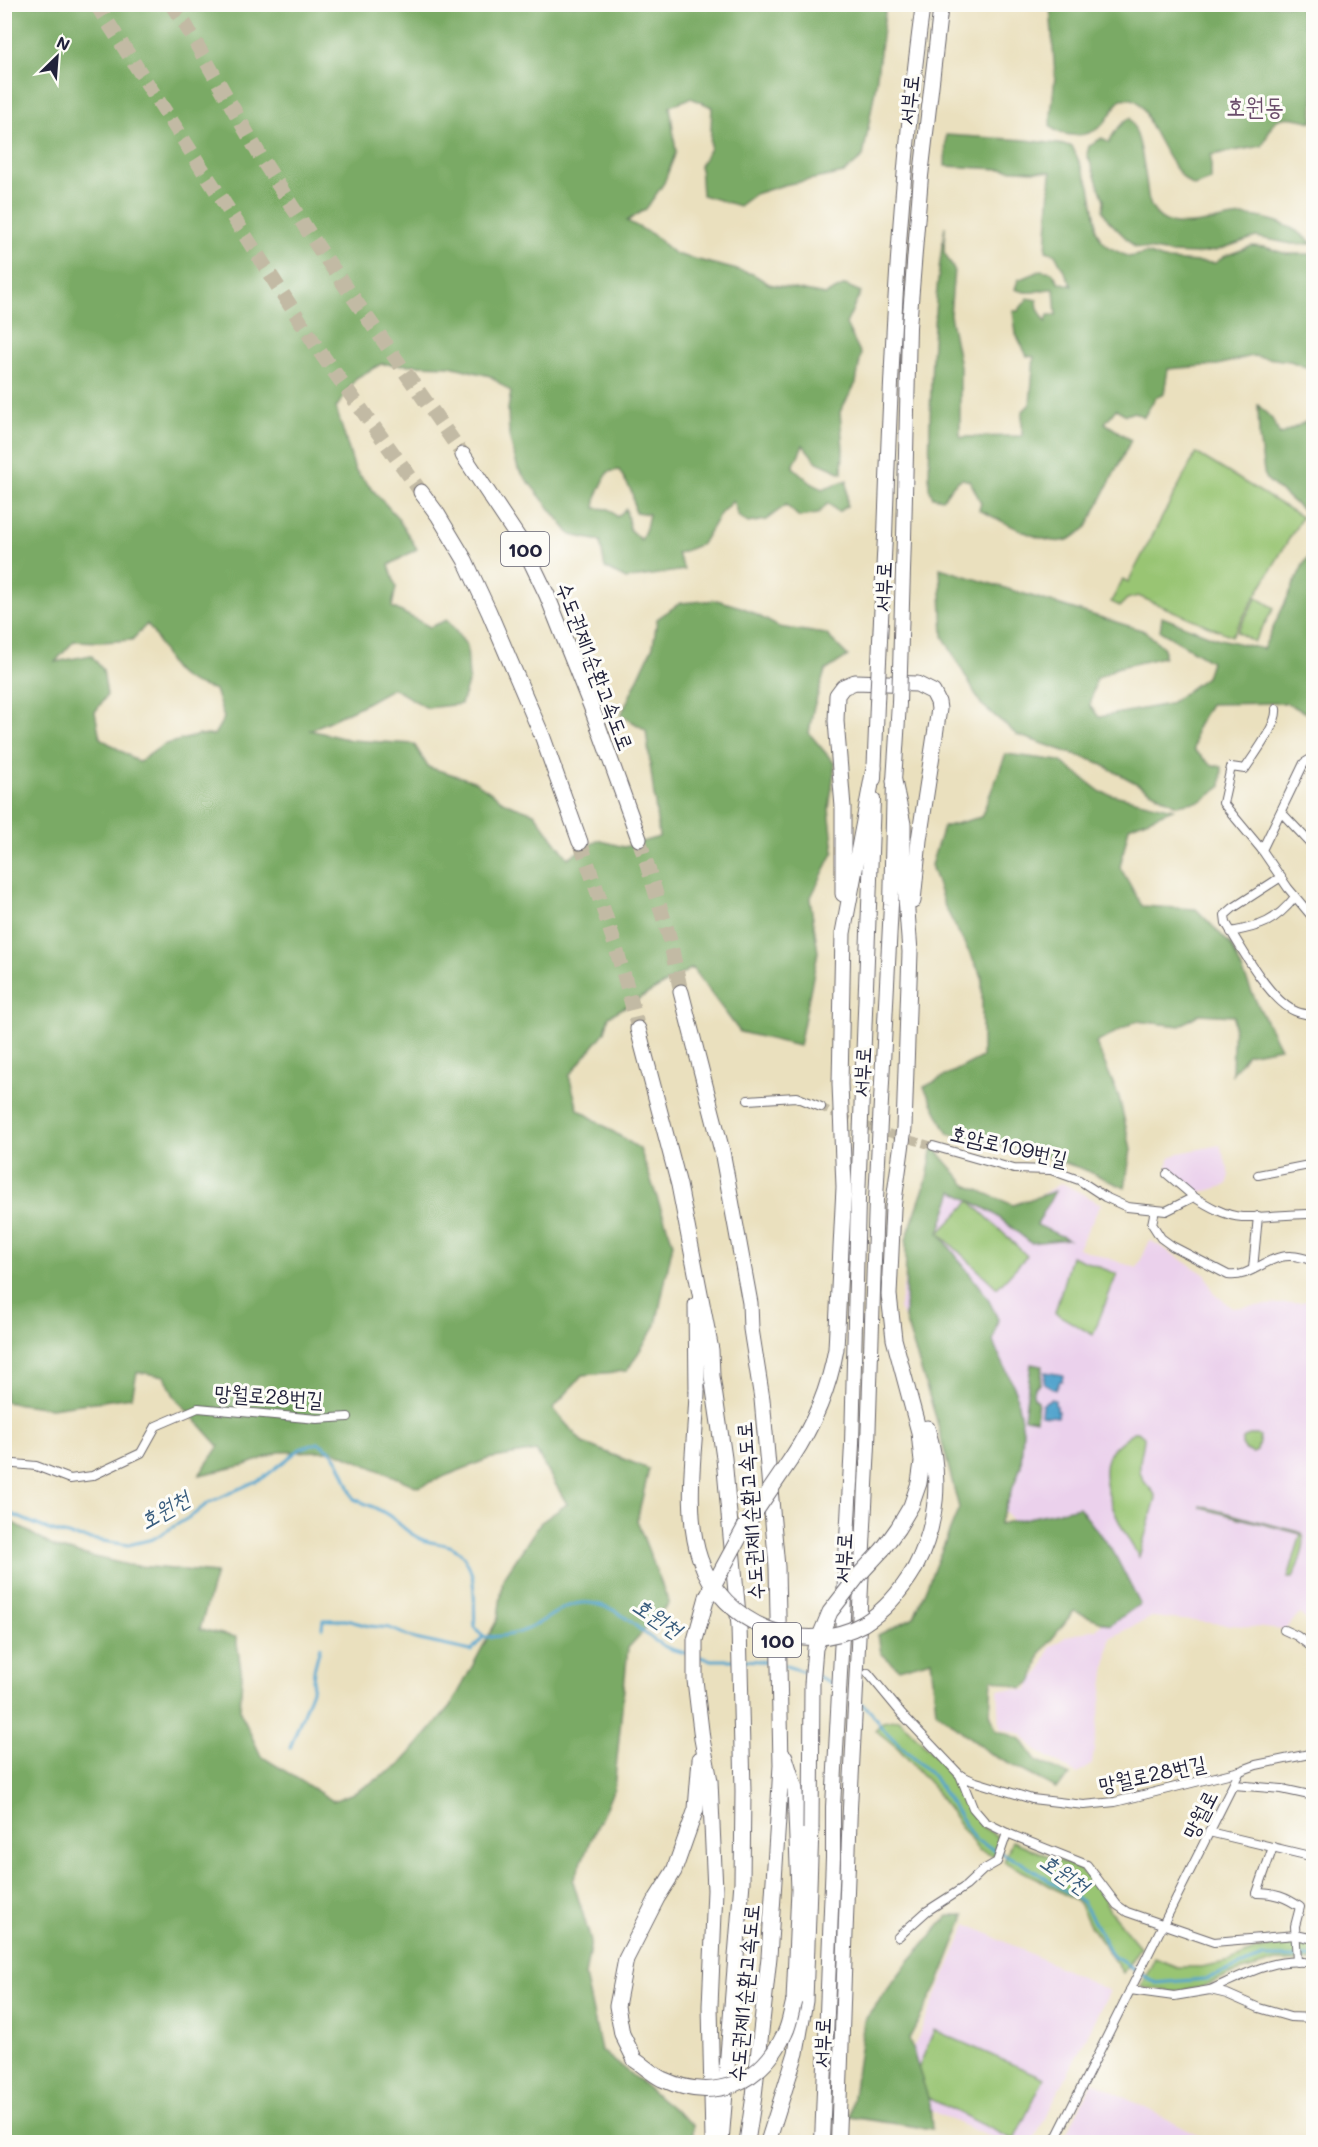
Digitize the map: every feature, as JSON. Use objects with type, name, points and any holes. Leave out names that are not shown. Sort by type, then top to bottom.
[{"type":"highway","name":"서부로","points":[[822,2142],[833,1807],[852,1444],[858,1198],[892,339],[904,177],[922,4]]},
{"type":"highway","name":"서부로","points":[[838,2142],[850,1808],[861,1607],[876,1200],[899,704],[909,327],[921,176],[940,4]]},
{"type":"highway","name":"수도권제1순환고속도로","points":[[463,455],[523,545],[547,595],[571,652],[639,839]]},
{"type":"highway","name":"100","points":[[421,492],[465,560],[543,738],[580,842]]},
{"type":"highway","points":[[696,1269],[697,1391],[692,1503],[694,1538],[708,1577],[731,1607],[750,1621],[775,1632],[797,1637],[826,1637],[856,1627],[879,1613],[901,1590],[915,1568],[925,1546],[931,1524],[937,1479],[930,1439],[894,1339],[889,1295],[893,1208],[904,1128],[910,952],[919,840],[939,709],[933,692],[923,686],[855,682],[843,687],[837,695],[836,721],[843,807],[840,1084],[844,1187],[837,1342],[833,1366],[822,1400],[808,1431],[745,1527],[707,1597],[695,1640],[694,1680],[702,1739],[703,1768],[696,1809],[674,1871],[657,1898],[626,1959],[617,2006],[622,2034],[635,2060],[660,2078],[688,2088],[710,2091],[731,2086],[752,2075],[768,2061],[786,2031],[794,2001],[799,1890],[795,1789],[779,1737]]},
{"type":"highway","points":[[843,933],[874,768]]},
{"type":"highway","points":[[894,781],[903,824],[910,952]]},
{"type":"highway","name":"수도권제1순환고속도로","points":[[681,992],[715,1119],[734,1207],[750,1303],[751,1329],[762,1399],[777,1567],[781,1765],[775,1881],[770,1957],[747,2142]]},
{"type":"highway","name":"수도권제1순환고속도로","points":[[638,1029],[679,1185],[711,1350],[712,1376],[724,1458],[739,1626],[743,1791],[742,1882],[721,2142]]},
{"type":"highway","points":[[768,2142],[796,2053],[805,2001],[811,1829],[812,1684],[815,1648],[830,1612],[898,1528],[911,1506],[919,1483],[922,1462],[919,1432],[902,1364]]},
{"type":"highway","points":[[703,1768],[710,1781],[715,1890],[710,2006],[713,2142]]},
{"type":"street","points":[[1276,709],[1277,714],[1273,723],[1245,769],[1231,767],[1223,803],[1314,919]]},
{"type":"street","points":[[1262,850],[1304,763],[1314,757]]},
{"type":"street","points":[[1281,812],[1314,847]]},
{"type":"street","points":[[1281,877],[1233,908],[1225,915],[1226,923],[1259,975],[1280,1001],[1294,1011],[1312,1012]]},
{"type":"street","points":[[1231,932],[1258,927],[1269,922],[1286,909],[1295,897]]},
{"type":"street","points":[[748,1100],[796,1097],[821,1107]]},
{"type":"street","name":"호암로109번길","points":[[933,1146],[1014,1169],[1051,1170],[1079,1180],[1105,1197],[1127,1207],[1166,1210],[1194,1197]]},
{"type":"street","points":[[1258,1175],[1314,1164]]},
{"type":"street","points":[[1167,1174],[1206,1205],[1240,1217],[1314,1214]]},
{"type":"street","points":[[1155,1210],[1152,1224],[1161,1238],[1228,1275],[1239,1276],[1281,1257],[1290,1256],[1314,1261]]},
{"type":"street","points":[[1253,1269],[1258,1216]]},
{"type":"street","name":"망월로28번길","points":[[4,1463],[36,1466],[70,1479],[92,1476],[141,1453],[156,1426],[198,1408],[317,1419],[348,1417]]},
{"type":"street","points":[[1284,1630],[1297,1636],[1314,1649]]},
{"type":"street","name":"망월로28번길","points":[[868,1674],[902,1714],[960,1775],[1032,1799],[1084,1805],[1115,1802],[1240,1772]]},
{"type":"street","name":"망월로","points":[[1130,1990],[1240,1772],[1256,1765],[1314,1753]]},
{"type":"street","points":[[960,1775],[967,1796],[985,1822],[1082,1862],[1093,1870],[1121,1909],[1127,1912],[1214,1942],[1296,1935],[1314,1939]]},
{"type":"street","points":[[1233,1785],[1282,1789],[1314,1796]]},
{"type":"street","points":[[1209,1832],[1314,1857]]},
{"type":"street","points":[[898,1937],[934,1907],[997,1862],[1007,1833]]},
{"type":"street","points":[[1273,1847],[1257,1893],[1269,1893],[1287,1898],[1300,1907],[1295,1926],[1297,1962]]},
{"type":"street","points":[[1054,2142],[1130,1990],[1174,1996],[1210,1990],[1279,1962],[1314,1964]]},
{"type":"street","points":[[1210,1990],[1290,2017],[1314,2018]]},
{"type":"shaded area","points":[[1220,1145],[1230,1175],[1227,1185],[1200,1193],[1193,1191],[1172,1175],[1167,1166],[1170,1158],[1179,1153]]},
{"type":"shaded area","points":[[1062,1183],[1101,1204],[1078,1248],[1137,1268],[1150,1240],[1206,1275],[1213,1292],[1232,1308],[1313,1299],[1313,1626],[1300,1614],[1284,1630],[1152,1617],[1110,1638],[1092,1764],[1077,1774],[1035,1749],[1022,1734],[1000,1728],[998,1689],[1026,1690],[1041,1670],[1050,1647],[1067,1636],[1096,1629],[1128,1597],[1088,1518],[1016,1525],[988,1491],[932,1369],[899,1309],[907,1266],[955,1184],[1015,1209]]},
{"type":"shaded area","points":[[967,1924],[1110,1991],[1033,2142],[1001,2142],[893,2094]]},
{"type":"shaded area","points":[[1093,2081],[1211,2142],[1062,2142]]},
{"type":"green space","points":[[5,5],[886,5],[876,84],[863,157],[844,173],[784,185],[755,194],[739,206],[702,195],[700,166],[710,148],[712,107],[691,98],[670,106],[676,152],[664,183],[646,209],[627,221],[652,234],[675,254],[753,274],[769,284],[825,295],[845,285],[861,292],[846,324],[861,354],[856,383],[840,412],[842,473],[817,462],[803,445],[793,467],[811,483],[822,489],[847,480],[847,506],[838,512],[828,503],[818,514],[799,517],[786,505],[766,520],[748,523],[738,516],[733,501],[720,514],[702,544],[677,554],[685,570],[626,579],[605,568],[600,541],[571,535],[518,469],[509,436],[508,409],[511,392],[490,376],[450,366],[381,364],[356,378],[336,408],[355,470],[397,517],[417,549],[389,565],[396,587],[392,607],[430,627],[447,620],[467,646],[469,680],[461,704],[427,708],[393,688],[310,730],[351,740],[414,744],[428,767],[474,781],[506,803],[534,813],[568,858],[598,840],[624,847],[659,837],[646,730],[621,715],[653,646],[657,619],[680,603],[717,600],[744,608],[779,627],[826,634],[848,656],[825,671],[813,710],[809,733],[835,764],[829,809],[834,851],[810,899],[818,952],[799,1046],[740,1032],[692,968],[609,1016],[605,1032],[569,1076],[578,1109],[640,1149],[673,1243],[656,1325],[627,1371],[582,1375],[553,1409],[583,1443],[649,1469],[637,1521],[669,1603],[628,1648],[614,1789],[573,1881],[591,1941],[585,1976],[601,2050],[693,2125],[693,2142],[5,2142],[5,1518],[56,1548],[128,1565],[216,1573],[200,1629],[236,1637],[242,1676],[240,1711],[261,1756],[333,1801],[356,1792],[399,1766],[451,1706],[498,1618],[503,1579],[540,1523],[567,1504],[536,1451],[488,1459],[418,1487],[334,1451],[279,1452],[246,1465],[199,1475],[219,1446],[174,1396],[165,1376],[137,1372],[132,1397],[51,1408],[5,1402]],"holes":[[[619,470],[632,492],[635,512],[649,514],[641,540],[630,530],[626,509],[617,517],[609,509],[595,508],[597,495],[608,472]],[[147,624],[172,667],[178,673],[191,682],[215,690],[224,718],[214,735],[199,735],[163,745],[139,762],[100,738],[95,712],[107,695],[103,670],[91,655],[55,662],[74,641],[132,640]]]},
{"type":"green space","points":[[1050,5],[1300,5],[1304,26],[1313,33],[1313,122],[1281,118],[1273,124],[1262,146],[1211,155],[1211,180],[1194,186],[1175,168],[1143,108],[1135,100],[1121,99],[1106,121],[1089,133],[1068,135],[1061,133],[1050,126],[1055,76]]},
{"type":"green space","points":[[1130,118],[1141,148],[1150,204],[1162,219],[1185,225],[1235,217],[1255,217],[1291,228],[1313,244],[1292,244],[1256,237],[1215,251],[1195,254],[1170,253],[1135,247],[1108,220],[1103,211],[1104,200],[1087,154],[1089,146],[1102,138],[1109,143],[1112,136]]},
{"type":"green space","points":[[946,135],[1026,140],[1072,146],[1090,186],[1096,230],[1108,247],[1129,257],[1146,253],[1167,260],[1215,263],[1225,256],[1252,246],[1265,247],[1287,254],[1313,254],[1313,370],[1290,361],[1252,356],[1218,365],[1168,369],[1164,394],[1155,398],[1144,417],[1134,412],[1126,415],[1116,409],[1105,423],[1131,440],[1087,527],[1066,540],[1054,541],[1032,535],[979,510],[981,503],[970,481],[962,479],[958,481],[942,499],[933,497],[929,488],[932,357],[940,258],[945,226],[944,252],[954,270],[950,315],[960,366],[960,437],[1022,436],[1022,412],[1030,404],[1034,357],[1027,356],[1016,334],[1013,311],[1018,311],[1028,298],[1037,300],[1038,309],[1046,322],[1048,315],[1056,315],[1054,289],[1022,291],[1015,289],[1018,280],[1040,270],[1052,272],[1059,282],[1072,286],[1055,254],[1046,251],[1051,172],[945,166]]},
{"type":"green space","points":[[1258,405],[1272,419],[1280,435],[1307,421],[1313,434],[1313,519],[1265,478],[1259,437]]},
{"type":"green space","points":[[1196,453],[1302,517],[1232,636],[1138,596],[1127,599],[1120,606],[1111,602],[1123,579],[1128,582]]},
{"type":"green space","points":[[1313,551],[1313,716],[1286,703],[1210,704],[1196,728],[1194,750],[1210,764],[1222,767],[1221,787],[1201,801],[1176,805],[1097,762],[1017,735],[981,704],[943,636],[940,568],[1145,631],[1164,648],[1164,657],[1116,668],[1096,679],[1090,706],[1099,717],[1169,704],[1206,677],[1211,661],[1160,631],[1162,617],[1216,638],[1263,649],[1304,563]]},
{"type":"green space","points":[[1257,597],[1274,608],[1254,642],[1237,632]]},
{"type":"green space","points":[[1006,754],[1060,761],[1101,792],[1173,809],[1129,827],[1120,867],[1142,906],[1196,909],[1231,945],[1280,1048],[1247,1054],[1232,1074],[1234,1016],[1199,1014],[1180,1026],[1136,1021],[1096,1043],[1119,1097],[1131,1149],[1125,1188],[1083,1169],[1019,1148],[948,1134],[924,1087],[982,1057],[982,977],[945,907],[931,865],[943,827],[981,817]]},
{"type":"green space","points":[[933,1146],[966,1185],[1013,1205],[1055,1191],[1037,1225],[1068,1239],[1031,1243],[993,1213],[953,1191],[939,1233],[987,1297],[998,1319],[993,1342],[1015,1389],[1023,1430],[1021,1466],[999,1524],[1079,1507],[1114,1553],[1140,1604],[1110,1625],[1074,1611],[1040,1654],[1033,1681],[1022,1688],[992,1679],[990,1713],[996,1730],[1021,1739],[1036,1760],[1070,1776],[1056,1788],[992,1755],[936,1711],[931,1660],[899,1669],[881,1653],[878,1635],[914,1617],[959,1508],[936,1418],[905,1319],[906,1240],[927,1179]]},
{"type":"green space","points":[[970,1201],[1027,1256],[997,1288],[939,1233]]},
{"type":"green space","points":[[1071,1256],[1117,1274],[1093,1335],[1055,1313]]},
{"type":"green space","points":[[1031,1364],[1043,1366],[1040,1384],[1033,1391],[1038,1401],[1036,1420],[1024,1418]]},
{"type":"green space","points":[[1133,1432],[1138,1432],[1144,1437],[1140,1472],[1156,1498],[1139,1557],[1119,1522],[1105,1479],[1105,1466],[1109,1454]]},
{"type":"green space","points":[[1249,1435],[1260,1437],[1257,1451],[1253,1453],[1246,1450],[1242,1444],[1243,1439]]},
{"type":"green space","points":[[1201,1506],[1302,1533],[1303,1549],[1293,1578],[1288,1578],[1301,1534],[1201,1508]]},
{"type":"green space","points":[[899,1719],[939,1760],[982,1827],[1000,1838],[994,1856],[978,1850],[932,1786],[898,1748],[875,1730],[883,1722]]},
{"type":"green space","points":[[1012,1841],[1081,1870],[1099,1889],[1110,1911],[1140,1947],[1123,1973],[1090,1926],[1079,1903],[1004,1862]]},
{"type":"green space","points":[[948,1916],[965,1916],[939,1982],[909,2039],[930,2104],[932,2129],[850,2117],[864,2021],[908,1962]]},
{"type":"green space","points":[[1303,1941],[1313,1945],[1313,1961],[1276,1961],[1232,1974],[1202,1987],[1174,1992],[1141,1987],[1155,1958],[1177,1967],[1201,1967],[1231,1961],[1256,1950]]},
{"type":"green space","points":[[934,2030],[1044,2078],[1014,2140],[910,2089]]},
{"type":"water","points":[[1045,1372],[1063,1375],[1056,1390],[1044,1383]]},
{"type":"water","points":[[1050,1399],[1055,1400],[1057,1411],[1059,1411],[1058,1417],[1041,1415],[1042,1404]]},
{"type":"waterway","name":"호원천","points":[[4,1511],[49,1530],[128,1545],[153,1539],[193,1515],[208,1503],[263,1478],[300,1449],[318,1443],[326,1447],[337,1460],[354,1499],[387,1514],[421,1539],[452,1547],[461,1554],[471,1572],[475,1627],[483,1637],[517,1633],[565,1608],[590,1603],[613,1610],[668,1648],[690,1654]]},
{"type":"waterway","points":[[322,1628],[323,1620],[346,1620],[390,1628],[415,1639],[471,1651],[483,1637]]},
{"type":"waterway","points":[[290,1748],[312,1690],[320,1647]]},
{"type":"waterway","name":"호원천","points":[[700,1657],[711,1660],[735,1660]]},
{"type":"waterway","name":"호원천","points":[[744,1660],[773,1662]]},
{"type":"waterway","name":"호원천","points":[[783,1665],[808,1673]]},
{"type":"waterway","name":"호원천","points":[[817,1676],[835,1685]]},
{"type":"waterway","name":"호원천","points":[[860,1703],[870,1710],[881,1727],[933,1776],[975,1840],[1020,1862],[1083,1902],[1113,1956],[1156,1983],[1206,1979],[1263,1957],[1314,1957]]},
{"type":"tunnel","points":[[96,4],[322,355],[421,492]]},
{"type":"tunnel","points":[[171,4],[185,24],[263,161],[318,247],[463,455]]},
{"type":"tunnel","points":[[639,839],[669,936],[681,992]]},
{"type":"tunnel","points":[[580,842],[619,958],[638,1029]]},
{"type":"tunnel","points":[[821,1107],[890,1134],[933,1146]]},
{"type":"district","name":"호원동","points":[[1255,105]]}]
